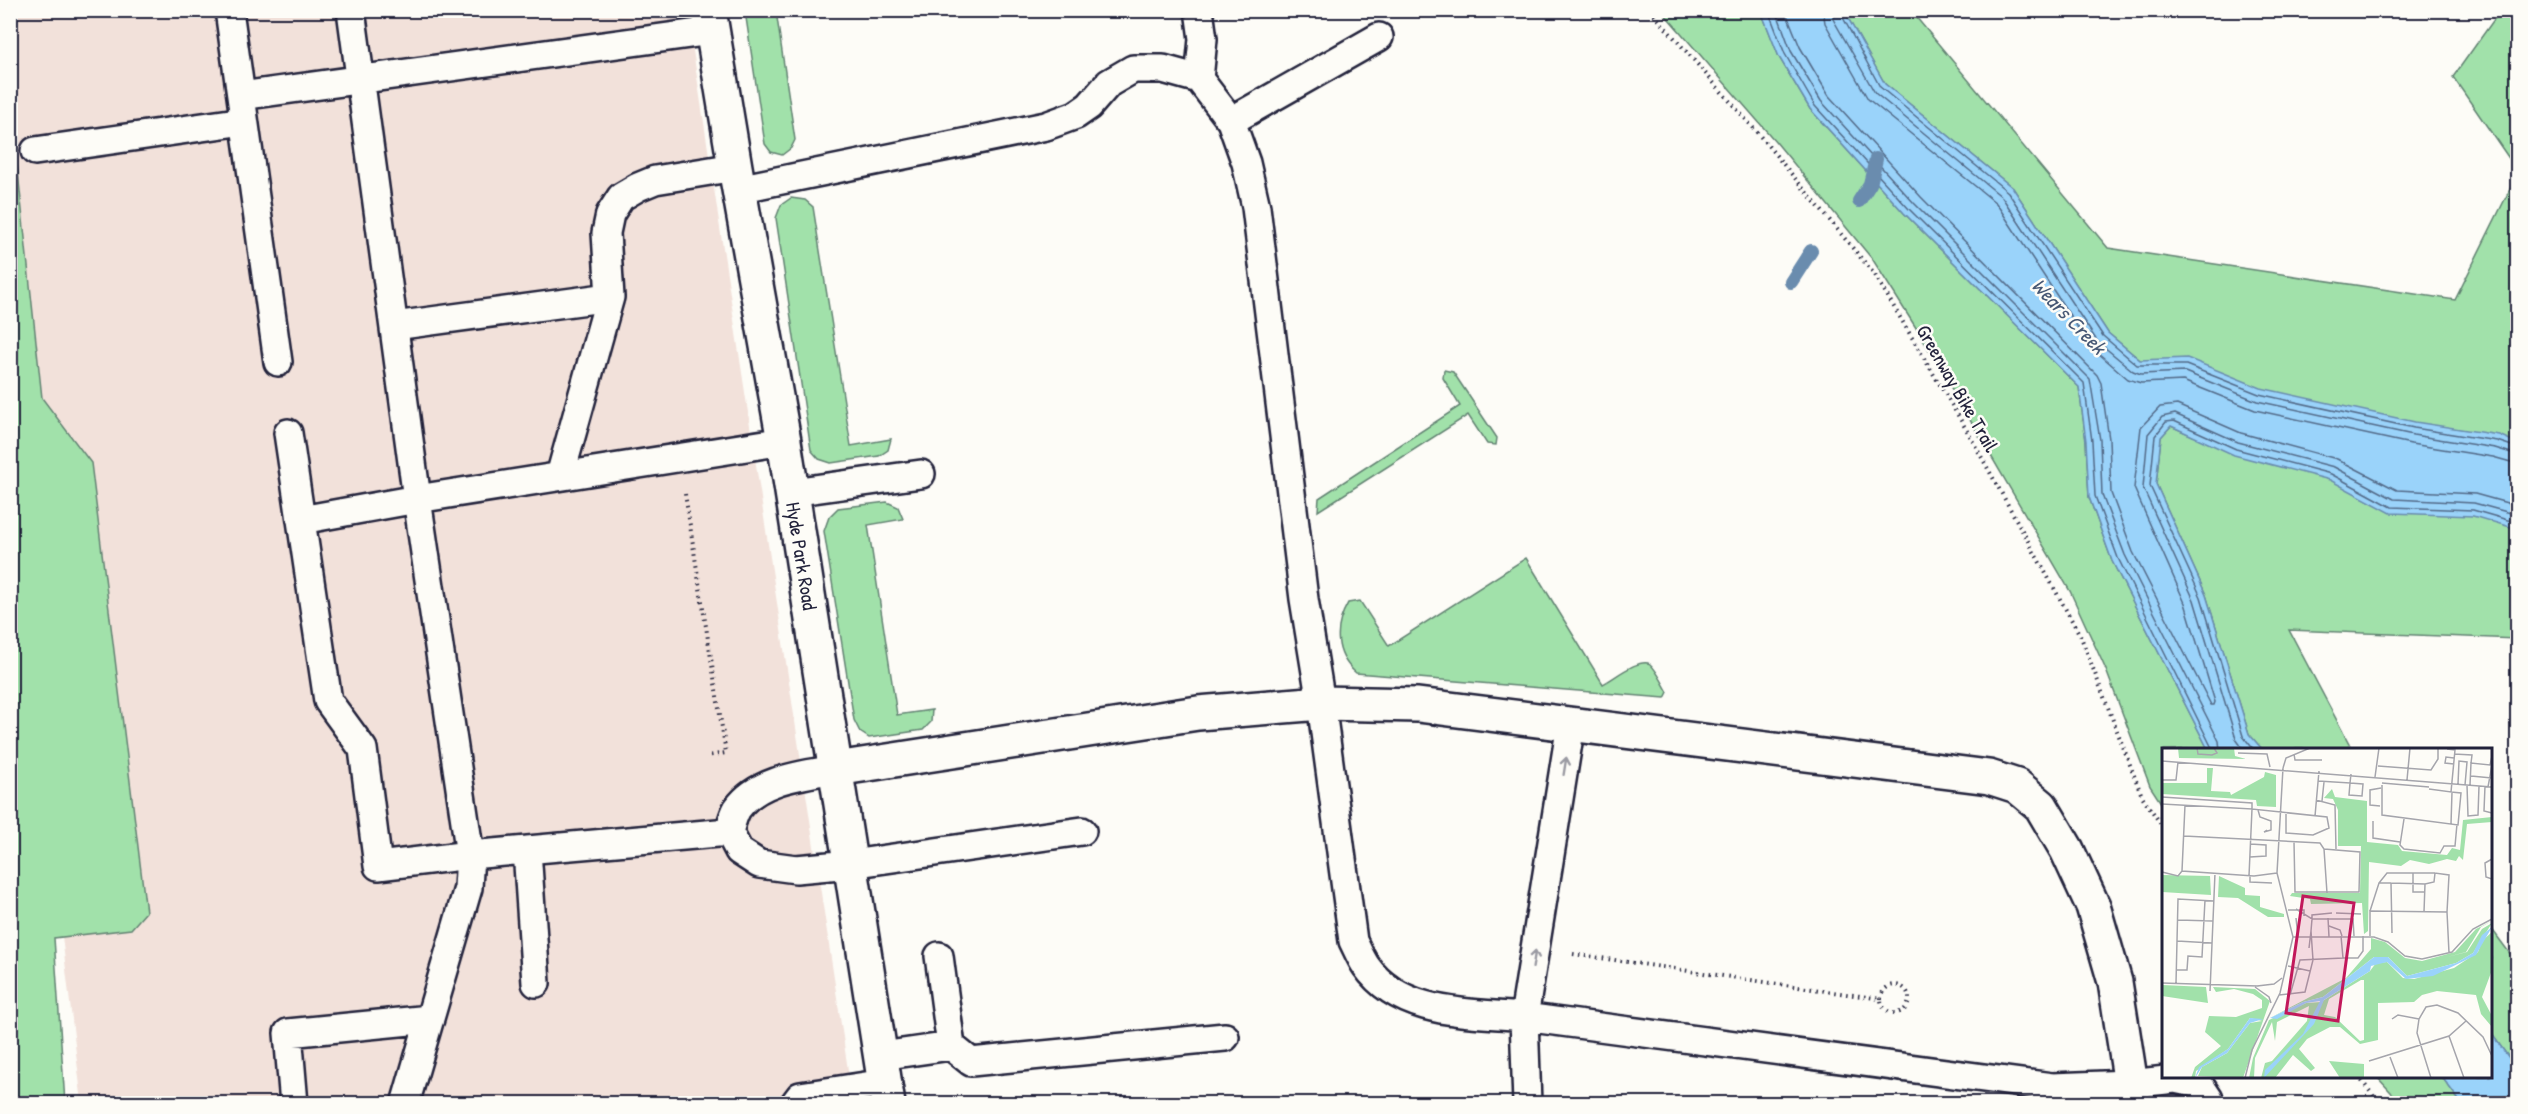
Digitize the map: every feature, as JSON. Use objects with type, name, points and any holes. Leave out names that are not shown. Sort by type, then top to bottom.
[{"type":"street","name":"Hyde Park Road","points":[[711,21],[736,178],[784,441],[885,1081]]},
{"type":"street","points":[[836,768],[1198,713],[1321,703],[1418,705],[1989,777],[2017,786],[2041,806],[2067,850],[2093,906],[2115,982],[2129,1097]]},
{"type":"lane","points":[[229,10],[278,362]]},
{"type":"lane","points":[[351,10],[417,499],[470,855],[468,888],[405,1104]]},
{"type":"lane","points":[[1199,10],[1203,39],[1199,79]]},
{"type":"lane","points":[[35,151],[243,109],[360,80],[711,21]]},
{"type":"lane","points":[[1231,121],[1379,37]]},
{"type":"lane","points":[[560,476],[610,297],[606,233],[610,214],[621,197],[655,180],[736,178],[1046,126],[1076,115],[1089,106],[1109,83],[1133,69],[1164,69],[1199,79],[1231,121],[1246,163],[1256,207],[1304,599],[1321,703],[1353,941],[1366,967],[1385,986],[1410,1002],[1438,1009],[1524,1017],[2129,1097],[2175,1079],[2199,1084],[2209,1099],[2209,1104]]},
{"type":"lane","points":[[394,326],[610,297]]},
{"type":"lane","points":[[288,433],[328,701],[363,749],[378,866],[470,855],[729,832]]},
{"type":"lane","points":[[301,520],[417,499],[784,441]]},
{"type":"lane","points":[[792,492],[921,474]]},
{"type":"lane","points":[[1527,1104],[1524,1017],[1571,724]]},
{"type":"lane","points":[[836,768],[785,779],[750,794],[735,811],[729,832],[739,851],[759,864],[796,869],[851,864],[1082,831]]},
{"type":"lane","points":[[526,850],[536,983]]},
{"type":"lane","points":[[939,956],[951,1046],[971,1062],[1226,1036]]},
{"type":"lane","points":[[294,1104],[288,1033],[430,1019]]},
{"type":"lane","points":[[794,1104],[800,1096],[885,1081],[951,1046]]},
{"type":"path","name":"Greenway Bike Trail","points":[[1650,10],[1755,130],[1875,275],[1966,429],[2082,637],[2142,796],[2162,827]]},
{"type":"path","points":[[679,458],[726,753],[707,756]]},
{"type":"path","points":[[1535,948],[1881,999]]},
{"type":"path","points":[[1897,986],[1908,994],[1908,1002],[1900,1012],[1891,1012],[1884,1008],[1881,999],[1888,987],[1897,986]]},
{"type":"path","points":[[2359,1078],[2380,1104]]},
{"type":"shaded area","points":[[10,11],[687,11],[853,1103],[82,1103],[11,511]]},
{"type":"green space","points":[[745,11],[776,11],[795,140],[791,148],[782,155],[771,152],[765,144]]},
{"type":"green space","points":[[1662,11],[1761,11],[1779,57],[1810,109],[1904,213],[2079,387],[2086,441],[2089,497],[2112,561],[2207,748],[2162,748],[2162,804],[2150,786],[2106,670],[2070,591],[1918,331],[1873,260],[1776,142]]},
{"type":"green space","points":[[1844,11],[1911,11],[2108,248],[2455,300],[2517,175],[2517,639],[2289,630],[2351,748],[2261,748],[2249,734],[2206,595],[2156,484],[2161,437],[2171,426],[2191,435],[2140,360],[2108,333],[2013,188],[1885,84]]},
{"type":"green space","points":[[2500,11],[2517,11],[2517,170],[2453,77]]},
{"type":"green space","points":[[10,97],[42,398],[91,463],[146,912],[131,929],[54,938],[65,1103],[11,1103]]},
{"type":"green space","points":[[791,198],[805,200],[813,207],[851,446],[891,439],[888,450],[879,456],[831,463],[819,459],[811,450],[776,218],[781,205]]},
{"type":"green space","points":[[1444,370],[1453,372],[1497,438],[1496,445],[1487,444],[1468,415],[1318,511],[1319,498],[1460,406],[1443,378]]},
{"type":"green space","points":[[887,502],[898,507],[903,519],[868,525],[897,715],[932,710],[931,722],[923,730],[869,738],[860,732],[854,720],[824,531],[829,517],[838,508]]},
{"type":"green space","points":[[1526,558],[1603,684],[1633,666],[1646,663],[1655,670],[1668,692],[1665,698],[1356,673],[1349,666],[1338,640],[1340,621],[1348,603],[1360,601],[1389,646]]},
{"type":"green space","points":[[2492,929],[2517,963],[2517,1069],[2492,1034]]},
{"type":"green space","points":[[2378,1078],[2443,1078],[2461,1103],[2401,1103]]},
{"type":"water","name":"Wears Creek","points":[[1761,11],[1844,11],[1885,84],[2013,188],[2108,333],[2140,360],[2187,358],[2261,388],[2415,422],[2499,435],[2517,443],[2517,529],[2473,516],[2391,513],[2330,480],[2234,455],[2171,426],[2161,437],[2156,484],[2206,595],[2249,734],[2261,748],[2207,748],[2112,561],[2089,497],[2086,441],[2079,387],[1904,213],[1810,109],[1779,57]]},
{"type":"water","points":[[2492,1034],[2517,1069],[2517,1103],[2461,1103],[2443,1078],[2492,1078]]},
{"type":"waterway","points":[[1859,201],[1870,184],[1876,159]]},
{"type":"waterway","points":[[1791,282],[1811,251]]}]
